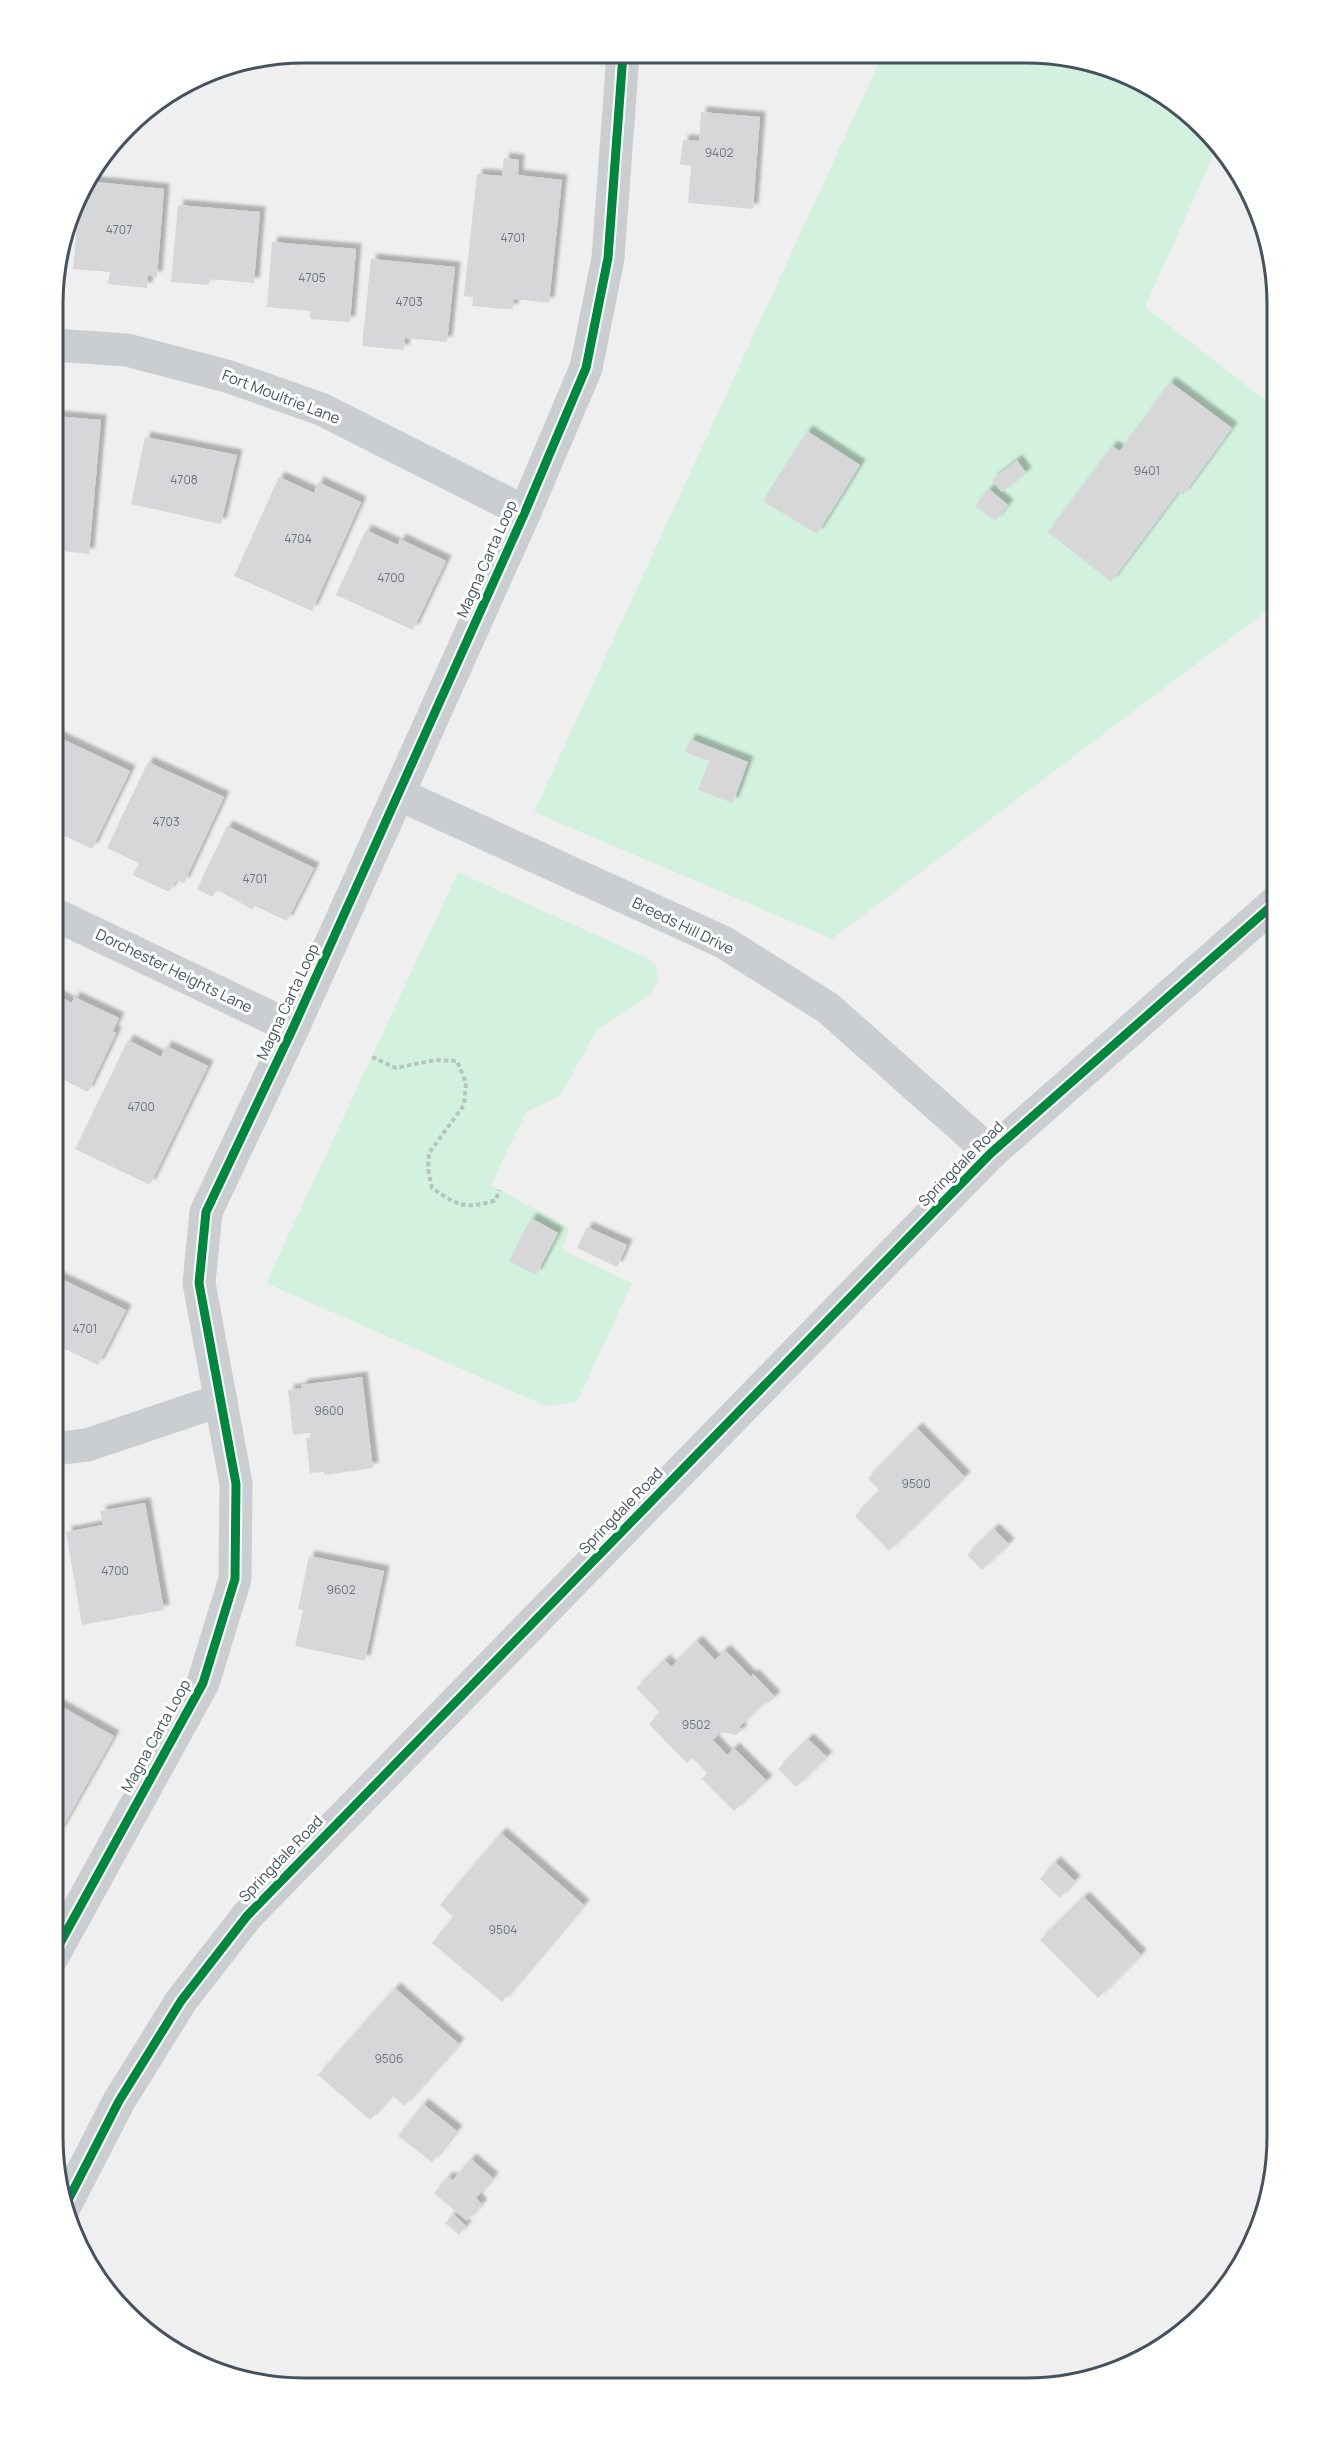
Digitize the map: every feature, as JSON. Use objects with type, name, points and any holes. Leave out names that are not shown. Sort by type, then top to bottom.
[{"type":"street","name":"Magna Carta Loop","points":[[63,1913],[203,1683],[235,1578],[236,1484],[199,1283],[206,1212],[293,1028],[525,512],[586,368],[608,258],[622,63]]},
{"type":"street","name":"Fort Moultrie Lane","points":[[63,346],[127,350],[230,376],[321,409],[525,512]]},
{"type":"street","name":"Breeds Hill Drive","points":[[398,794],[723,942],[828,1008],[991,1153]]},
{"type":"street","name":"Springdale Road","points":[[70,2196],[119,2101],[181,2001],[247,1916],[991,1153],[1267,910]]},
{"type":"street","name":"Dorchester Heights Lane","points":[[63,918],[293,1028]]},
{"type":"street","points":[[63,1448],[87,1444],[221,1400]]},
{"type":"path","points":[[372,1058],[396,1068],[435,1060],[457,1061],[466,1083],[464,1105],[429,1153],[428,1169],[432,1188],[454,1203],[475,1207],[496,1200],[499,1190]]},
{"type":"green space","points":[[879,63],[1026,63],[1058,65],[1089,71],[1118,81],[1147,95],[1185,123],[1214,154],[1145,307],[1267,401],[1267,611],[832,939],[534,812]]},
{"type":"green space","points":[[458,872],[649,959],[657,967],[658,981],[649,995],[596,1031],[560,1096],[526,1112],[491,1185],[569,1228],[562,1250],[632,1283],[577,1402],[546,1406],[266,1283]]},
{"type":"building","points":[[701,112],[760,117],[753,209],[688,203],[691,166],[680,164],[683,140],[699,141]]},
{"type":"building","points":[[504,158],[519,160],[518,175],[562,180],[549,303],[514,299],[513,309],[506,309],[472,306],[473,297],[464,296],[477,174],[502,176]]},
{"type":"building","points":[[96,182],[164,189],[157,277],[148,275],[147,288],[108,284],[110,272],[73,269],[77,223]]},
{"type":"building","points":[[178,205],[260,212],[254,283],[210,279],[209,285],[171,282]]},
{"type":"building","points":[[272,242],[356,249],[350,322],[310,319],[310,311],[267,307]]},
{"type":"building","points":[[371,259],[455,267],[447,342],[405,338],[404,350],[362,346]]},
{"type":"building","points":[[1170,382],[1232,428],[1183,495],[1179,491],[1111,582],[1048,532],[1112,446],[1120,451]]},
{"type":"building","points":[[63,417],[101,420],[89,554],[63,551]]},
{"type":"building","points":[[807,431],[860,465],[817,534],[763,501]]},
{"type":"building","points":[[145,437],[237,455],[221,524],[131,504]]},
{"type":"building","points":[[1017,460],[1026,473],[1002,492],[992,480]]},
{"type":"building","points":[[279,477],[314,493],[318,482],[361,502],[312,611],[234,576]]},
{"type":"building","points":[[989,489],[1008,505],[995,521],[975,506]]},
{"type":"building","points":[[366,530],[398,545],[400,539],[446,561],[413,630],[336,595]]},
{"type":"building","points":[[63,739],[130,771],[92,849],[63,835]]},
{"type":"building","points":[[690,739],[748,762],[733,803],[698,790],[709,761],[685,752]]},
{"type":"building","points":[[148,762],[224,797],[184,883],[176,880],[169,892],[133,875],[139,863],[107,848]]},
{"type":"building","points":[[227,826],[314,868],[287,921],[255,906],[253,910],[216,889],[213,897],[197,889]]},
{"type":"building","points":[[74,997],[119,1018],[113,1031],[116,1033],[88,1092],[63,1080],[63,998],[72,1003]]},
{"type":"building","points":[[128,1040],[161,1057],[166,1046],[208,1066],[150,1185],[75,1149]]},
{"type":"building","points":[[531,1218],[558,1233],[536,1275],[509,1261]]},
{"type":"building","points":[[587,1227],[627,1245],[617,1267],[577,1248]]},
{"type":"building","points":[[63,1280],[126,1310],[98,1365],[63,1348]]},
{"type":"building","points":[[362,1377],[373,1468],[325,1475],[324,1472],[310,1473],[306,1438],[310,1438],[310,1433],[293,1435],[288,1390],[302,1388],[301,1385]]},
{"type":"building","points":[[917,1428],[965,1477],[889,1551],[855,1516],[880,1491],[868,1478]]},
{"type":"building","points":[[145,1503],[164,1610],[82,1625],[66,1532],[103,1525],[100,1511]]},
{"type":"building","points":[[994,1529],[1009,1544],[982,1570],[967,1555]]},
{"type":"building","points":[[309,1556],[384,1571],[365,1661],[295,1646],[303,1610],[298,1609]]},
{"type":"building","points":[[697,1641],[715,1660],[725,1650],[751,1677],[753,1674],[775,1697],[768,1703],[766,1701],[739,1727],[742,1730],[736,1735],[721,1732],[713,1740],[727,1755],[734,1748],[767,1781],[734,1811],[702,1779],[707,1773],[692,1758],[687,1763],[649,1724],[660,1713],[636,1688],[665,1660],[671,1667]]},
{"type":"building","points":[[63,1708],[114,1736],[63,1826]]},
{"type":"building","points":[[808,1739],[827,1757],[796,1787],[778,1769]]},
{"type":"building","points":[[501,1833],[584,1905],[502,2002],[432,1943],[453,1917],[440,1905]]},
{"type":"building","points":[[1055,1862],[1075,1881],[1060,1898],[1040,1879]]},
{"type":"building","points":[[1084,1897],[1141,1955],[1098,1998],[1040,1940]]},
{"type":"building","points":[[395,1988],[459,2044],[404,2106],[392,2095],[370,2120],[318,2075]]},
{"type":"building","points":[[423,2104],[457,2131],[432,2162],[398,2136]]},
{"type":"building","points":[[471,2159],[493,2178],[476,2198],[482,2204],[467,2221],[434,2193],[448,2177],[453,2180]]},
{"type":"building","points":[[453,2214],[466,2226],[459,2235],[445,2223]]},
{"type":"cycle path","points":[[63,1938],[203,1683],[235,1579],[236,1484],[199,1283],[206,1212],[293,1028],[525,512],[586,368],[608,258],[622,63]]},
{"type":"cycle path","points":[[70,2196],[119,2101],[181,2001],[247,1916],[991,1153],[1267,910]]}]
